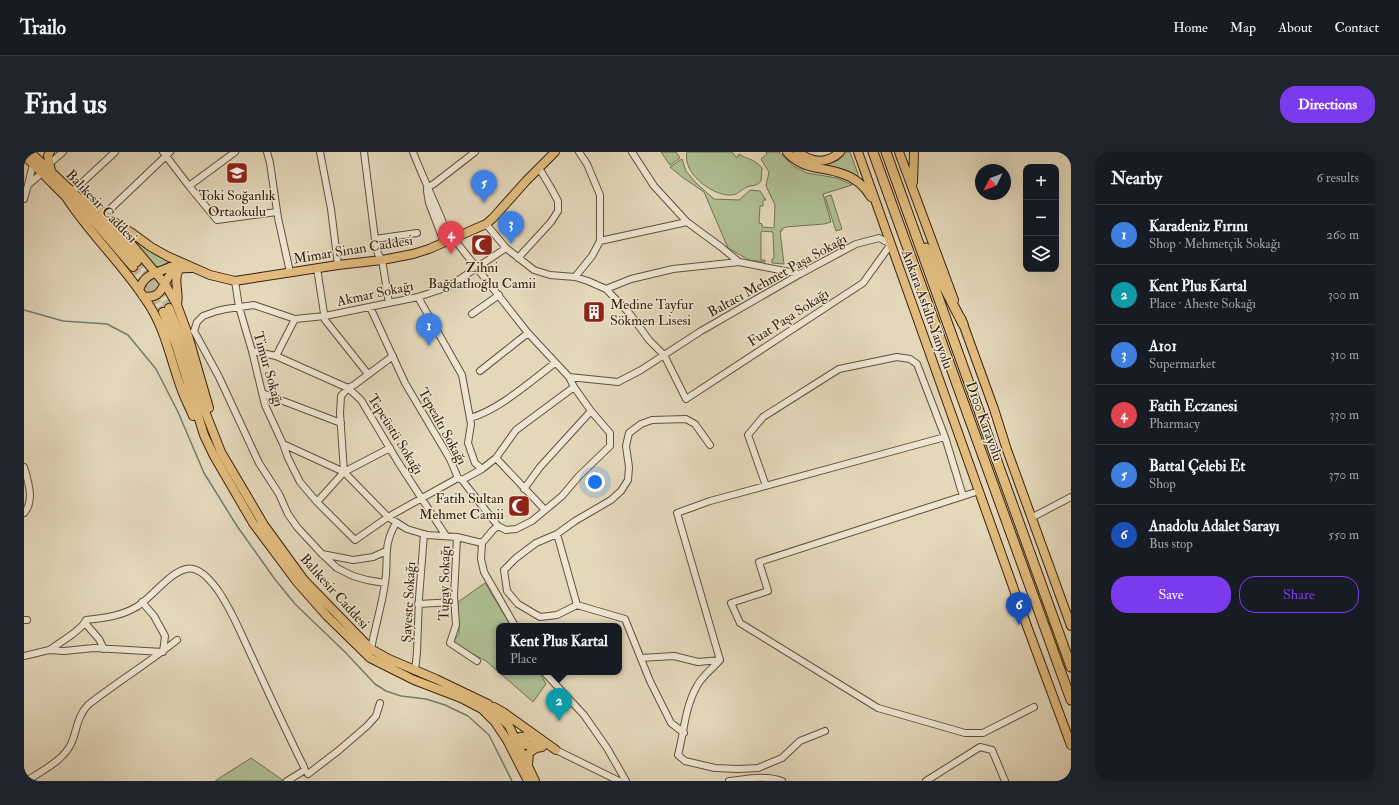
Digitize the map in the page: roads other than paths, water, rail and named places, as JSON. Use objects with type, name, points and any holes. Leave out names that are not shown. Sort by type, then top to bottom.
[{"type":"highway","name":"D100 Karayolu","points":[[873,152],[1071,700]]},
{"type":"highway","name":"D100 Karayolu","points":[[886,152],[1071,667]]},
{"type":"highway","points":[[898,187],[940,279],[963,324]]},
{"type":"main road","name":"Mimar Sinan Caddesi","points":[[112,221],[132,233],[150,247],[181,265],[194,268],[210,275],[235,281],[338,265],[382,260],[429,249],[486,224],[555,152]]},
{"type":"main road","points":[[787,152],[791,158],[803,164],[814,168],[843,174],[851,178],[867,191],[878,208]]},
{"type":"main road","points":[[798,152],[812,160],[819,161],[828,160],[840,152]]},
{"type":"main road","name":"Ankara Asfaltı Yanyolu","points":[[858,152],[1071,745]]},
{"type":"main road","name":"Ankara Asfaltı Yanyolu","points":[[899,152],[963,324],[1031,518],[1071,626]]},
{"type":"main road","points":[[913,189],[914,152]]},
{"type":"main road","name":"Balıkesir Caddesi","points":[[29,155],[48,159],[69,194],[79,198],[111,231],[135,264],[69,194],[33,164]]},
{"type":"main road","points":[[29,155],[33,164]]},
{"type":"main road","points":[[69,194],[78,215],[141,293],[158,320],[181,389],[204,436]]},
{"type":"main road","points":[[79,198],[90,201],[105,214],[156,273],[165,284],[170,308]]},
{"type":"main road","points":[[141,293],[142,281],[145,278],[177,263],[181,265]]},
{"type":"main road","points":[[141,293],[149,297],[155,295],[165,284],[170,275],[181,265]]},
{"type":"main road","points":[[170,308],[178,300],[176,273],[181,265]]},
{"type":"main road","name":"Balıkesir Caddesi","points":[[170,308],[199,396],[221,452],[264,524],[304,580],[371,649],[415,671],[436,679],[485,707],[508,726],[528,781]]},
{"type":"main road","name":"Balıkesir Caddesi","points":[[170,308],[176,345],[204,436],[253,523],[297,582],[352,642],[370,658],[391,670],[414,680],[485,707]]},
{"type":"main road","points":[[485,707],[503,712],[542,743],[556,750]]},
{"type":"main road","name":"Balıkesir Caddesi","points":[[514,743],[535,781]]},
{"type":"main road","points":[[514,743],[542,743]]},
{"type":"main road","points":[[528,768],[528,758],[530,753],[542,743]]},
{"type":"street","points":[[48,159],[63,152]]},
{"type":"street","points":[[69,194],[114,152]]},
{"type":"street","points":[[189,186],[235,152]]},
{"type":"street","points":[[267,152],[277,212],[290,272]]},
{"type":"street","points":[[320,152],[331,210],[338,265]]},
{"type":"street","points":[[364,152],[375,239],[378,254],[382,260],[389,303]]},
{"type":"street","points":[[413,152],[427,188],[435,201],[448,235],[457,237],[477,267],[528,333],[569,377],[591,411],[610,433],[610,446],[579,476],[562,496],[532,521],[516,529],[506,530],[498,526],[482,543],[481,559],[484,572],[513,623]]},
{"type":"street","points":[[427,188],[436,183],[476,152]]},
{"type":"street","points":[[575,277],[592,256],[600,241],[600,195],[587,164],[579,152]]},
{"type":"street","points":[[632,152],[654,186],[687,222],[721,246],[739,262]]},
{"type":"street","points":[[105,214],[166,153],[189,186],[217,220],[277,212]]},
{"type":"street","points":[[24,200],[33,164]]},
{"type":"street","points":[[518,258],[551,222],[558,210],[558,201],[539,168]]},
{"type":"street","points":[[28,185],[42,173]]},
{"type":"street","points":[[427,188],[429,203],[444,242]]},
{"type":"street","points":[[600,241],[687,222]]},
{"type":"street","points":[[486,224],[506,248],[534,270],[550,275],[575,277],[606,289],[630,314],[649,340],[664,355]]},
{"type":"street","points":[[375,239],[417,233]]},
{"type":"street","name":"Baltacı Mehmet Paşa Sokağı","points":[[569,377],[618,382],[701,331],[800,274],[856,244],[879,238],[891,244]]},
{"type":"street","name":"Fuat Paşa Sokağı","points":[[664,355],[686,399],[863,283],[891,244]]},
{"type":"street","name":"Akmar Sokağı","points":[[322,554],[288,514],[279,494],[259,463],[219,377],[194,331],[197,322],[203,316],[217,311],[254,305],[295,319],[325,316],[418,297],[448,287],[506,248]]},
{"type":"street","points":[[606,289],[631,279],[673,269],[739,262],[800,274]]},
{"type":"street","points":[[317,268],[325,320],[368,374]]},
{"type":"street","name":"Timur Sokağı","points":[[235,281],[239,307],[252,351],[265,405],[300,482],[317,502],[355,540],[388,517]]},
{"type":"street","points":[[472,314],[499,295]]},
{"type":"street","points":[[418,297],[462,375],[471,424],[468,443],[475,463],[482,469]]},
{"type":"street","name":"Tepealtı Sokağı","points":[[370,307],[405,383],[450,459],[460,479],[498,526]]},
{"type":"street","points":[[276,356],[295,319]]},
{"type":"street","points":[[480,371],[528,333]]},
{"type":"street","points":[[252,351],[276,356],[348,388]]},
{"type":"street","points":[[344,472],[341,396],[348,388],[393,356]]},
{"type":"street","points":[[766,486],[748,436],[763,416],[839,369],[897,357],[910,359],[917,364],[945,438],[963,496]]},
{"type":"street","points":[[470,418],[482,415],[556,364]]},
{"type":"street","points":[[388,517],[422,498],[482,469],[496,458],[516,430],[574,386]]},
{"type":"street","name":"Tepeüstü Sokağı","points":[[348,388],[361,400],[446,536]]},
{"type":"street","points":[[262,393],[341,424]]},
{"type":"street","points":[[524,489],[540,467],[591,411]]},
{"type":"street","points":[[684,733],[671,723],[650,681],[625,619],[577,605],[558,615],[540,616],[518,604],[507,591],[504,570],[516,558],[536,543],[557,534],[575,521],[611,500],[621,491],[628,480],[629,467],[626,446],[629,433],[641,424],[652,420],[686,420],[695,424],[710,445]]},
{"type":"street","points":[[720,660],[677,513],[710,501],[945,438]]},
{"type":"street","points":[[283,444],[344,472],[388,517],[407,529],[424,534],[457,537],[482,543]]},
{"type":"street","points":[[317,502],[344,472],[390,448]]},
{"type":"street","points":[[496,458],[545,510]]},
{"type":"street","points":[[24,467],[30,500],[29,506],[24,513]]},
{"type":"street","points":[[979,492],[758,562],[768,591],[731,603],[740,623],[878,708],[965,733],[983,733],[1034,707]]},
{"type":"street","points":[[1031,518],[1071,497]]},
{"type":"street","points":[[371,649],[385,583],[387,542],[396,523]]},
{"type":"street","name":"Şayeste Sokağı","points":[[415,671],[418,604],[424,534]]},
{"type":"street","points":[[557,534],[577,605]]},
{"type":"street","name":"Tugay Sokağı","points":[[457,537],[454,602],[456,625],[450,643],[477,661]]},
{"type":"street","points":[[322,554],[353,560],[373,557],[386,551]]},
{"type":"street","points":[[322,554],[337,568],[353,576],[385,583]]},
{"type":"street","points":[[49,650],[66,639],[85,623],[86,620],[121,614],[142,602],[172,576],[185,569],[195,569],[205,575],[229,609],[305,770]]},
{"type":"street","points":[[142,602],[154,616],[165,636],[163,652]]},
{"type":"street","points":[[418,604],[454,602]]},
{"type":"street","points":[[85,623],[99,639],[104,649]]},
{"type":"street","points":[[26,781],[62,758],[71,744],[79,720],[83,711],[88,705],[178,640]]},
{"type":"street","points":[[24,656],[49,650],[64,651],[86,648],[163,652]]},
{"type":"street","points":[[641,658],[674,656],[698,662],[720,660]]},
{"type":"street","points":[[720,660],[697,685],[686,712],[684,733],[678,755],[685,761],[715,768],[758,768],[782,758],[800,741],[825,731]]},
{"type":"street","points":[[547,675],[584,715],[607,748],[626,781]]},
{"type":"street","points":[[287,781],[338,752],[376,716],[380,703]]},
{"type":"street","points":[[926,781],[980,747],[992,750],[1005,781]]},
{"type":"street","points":[[556,750],[619,781]]},
{"type":"street","points":[[729,781],[772,778],[782,781]]},
{"type":"waterway","points":[[24,310],[63,321],[107,324],[128,335],[156,369],[178,412],[204,473],[237,526],[274,578],[295,604],[345,652],[375,684],[386,691],[401,696],[426,699],[445,705],[468,716],[489,735],[512,781]]},
{"type":"tunnel","points":[[137,262],[156,285],[169,308]]},
{"type":"tunnel","points":[[133,267],[150,289],[163,312]]},
{"type":"place","name":"Toki Soğanlık Ortaokulu","points":[[237,173]]},
{"type":"place","name":"Battal Çelebi Et","points":[[484,203]]},
{"type":"place","name":"A101","points":[[511,244]]},
{"type":"place","name":"Zihni Bağdatlıoğlu Camii","points":[[482,245]]},
{"type":"place","name":"Fatih Eczanesi","points":[[451,254]]},
{"type":"place","name":"Medine Tayfur Sökmen Lisesi","points":[[594,312]]},
{"type":"place","name":"Karadeniz Fırını","points":[[429,346]]},
{"type":"place","name":"Fatih Sultan Mehmet Camii","points":[[519,506]]},
{"type":"place","name":"Anadolu Adalet Sarayı","points":[[1019,625]]},
{"type":"place","name":"Kent Plus Kartal","points":[[559,721]]}]
